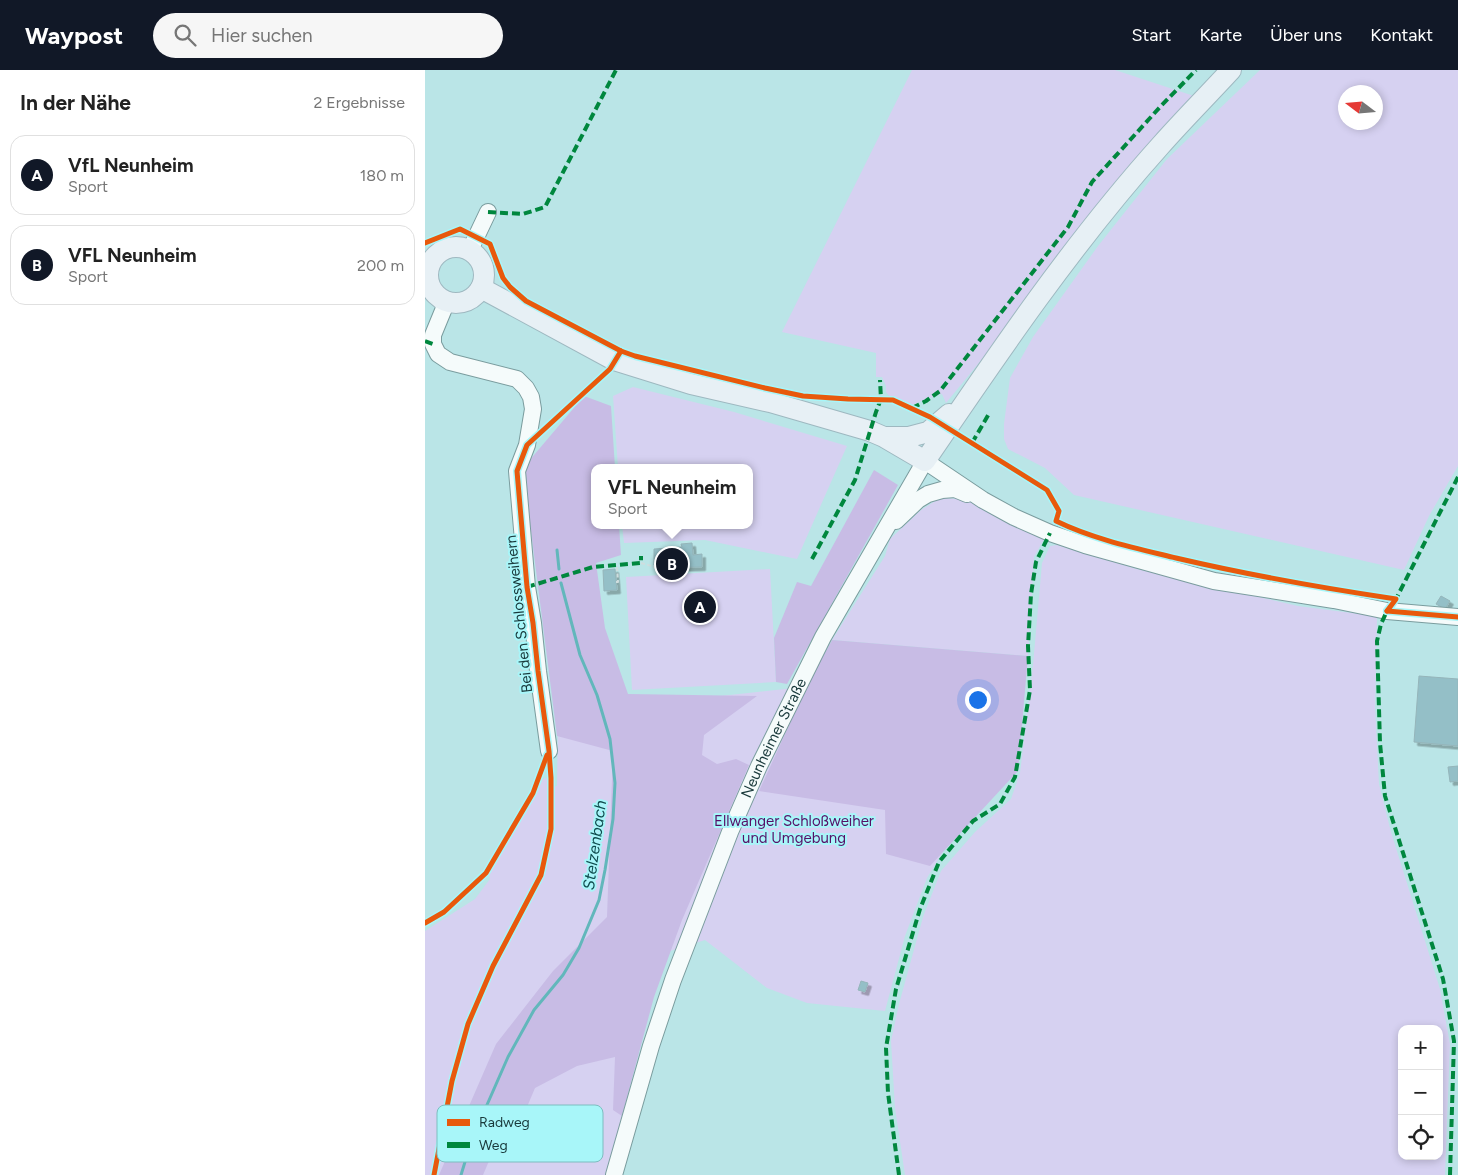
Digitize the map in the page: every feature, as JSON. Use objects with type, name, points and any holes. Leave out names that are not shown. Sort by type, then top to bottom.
[{"type":"main road","points":[[481,288],[615,360],[691,384],[770,402],[870,431],[884,436],[925,461],[1063,265],[1160,145],[1231,70]]},
{"type":"main road","points":[[456,246],[470,250],[476,254],[483,267],[484,274],[481,288],[477,294],[466,301],[453,303],[436,295],[428,279],[427,266],[436,254],[456,246]]},
{"type":"main road","points":[[884,436],[909,438],[928,432],[965,403]]},
{"type":"street","points":[[470,250],[488,212]]},
{"type":"street","name":"Bei den Schlossweihern","points":[[447,301],[433,335],[433,344],[438,354],[450,362],[517,379],[526,388],[531,397],[533,409],[527,444],[517,471],[527,587],[549,751]]},
{"type":"street","points":[[925,461],[983,500],[1014,517],[1076,542],[1205,579],[1387,611],[1458,617]]},
{"type":"street","name":"Neunheimer Straße","points":[[615,1175],[651,1046],[673,980],[730,832],[759,766],[819,645],[925,461]]},
{"type":"street","points":[[883,533],[927,494],[955,489],[983,500]]},
{"type":"path","points":[[641,563],[655,567],[665,566]]},
{"type":"path","points":[[616,582],[619,582],[617,564]]},
{"type":"green space","points":[[912,70],[1115,70],[1197,97],[946,403],[942,394],[912,405],[890,397],[886,392],[886,386],[882,377],[876,377],[876,353],[782,332]]},
{"type":"green space","points":[[1260,70],[1458,70],[1458,466],[1429,516],[1404,570],[1074,495],[1045,468],[1008,449],[1004,439],[1004,424],[1010,378],[1033,337],[1098,246],[1167,159]]},
{"type":"green space","points":[[633,387],[734,412],[847,446],[797,559],[705,540],[624,543],[622,529],[753,529],[753,464],[618,464],[613,396]]},
{"type":"green space","points":[[940,498],[966,499],[1044,539],[1034,557],[1028,656],[832,640],[885,556],[890,539],[921,510]]},
{"type":"green space","points":[[1057,545],[1137,569],[1298,606],[1377,617],[1375,706],[1379,784],[1391,832],[1440,989],[1450,1044],[1445,1175],[905,1175],[895,1108],[891,1041],[899,1004],[923,917],[941,871],[975,832],[1011,799],[1020,773],[1033,665],[1042,563],[1050,546]]},
{"type":"green space","points":[[770,569],[776,682],[632,690],[626,577]]},
{"type":"green space","name":"Ellwanger Schloßweiher und Umgebung","points":[[812,686],[954,833],[927,878],[905,936],[885,1011],[807,1003],[767,988],[705,940],[664,953],[620,1114],[622,1116],[607,1175],[425,1175],[425,931],[475,899],[490,879],[489,874],[543,779],[546,778],[549,781],[550,787],[557,786],[558,721],[620,707]]},
{"type":"shaded area","points":[[584,396],[611,406],[615,464],[591,464],[591,529],[619,529],[621,555],[596,563],[605,628],[628,694],[757,696],[704,735],[702,755],[717,764],[736,759],[749,765],[682,920],[654,997],[622,1116],[613,1110],[615,1057],[577,1066],[535,1088],[528,1105],[469,1105],[496,1044],[553,971],[607,917],[613,751],[557,736],[523,468]]},
{"type":"shaded area","points":[[874,470],[898,485],[787,684],[776,682],[774,638],[797,582],[811,586]]},
{"type":"shaded area","points":[[832,640],[1028,656],[1018,771],[930,866],[886,854],[885,810],[759,791],[808,684]]},
{"type":"shaded area","points":[[445,1162],[489,1162],[483,1175],[439,1175]]},
{"type":"building","points":[[692,543],[693,555],[702,554],[702,567],[665,568],[665,565],[654,565],[654,549],[682,547],[681,544]]},
{"type":"building","points":[[615,569],[617,590],[604,591],[603,570]]},
{"type":"building","points":[[1441,596],[1450,601],[1445,609],[1436,604]]},
{"type":"building","points":[[1419,676],[1458,679],[1458,746],[1414,742]]},
{"type":"building","points":[[1458,766],[1458,781],[1450,782],[1448,767]]},
{"type":"building","points":[[861,981],[868,983],[865,992],[858,990]]},
{"type":"waterway","name":"Stelzenbach","points":[[557,550],[559,569]]},
{"type":"waterway","name":"Stelzenbach","points":[[487,1105],[508,1057],[534,1010],[563,975],[579,948],[599,900],[613,819],[615,783],[610,739],[597,695],[580,655],[561,583]]},
{"type":"waterway","name":"Stelzenbach","points":[[461,1175],[465,1162]]},
{"type":"marked path","points":[[488,212],[523,214],[545,207],[616,70]]},
{"type":"marked path","points":[[912,408],[940,391],[1068,227],[1092,182],[1196,70]]},
{"type":"marked path","points":[[425,341],[433,344]]},
{"type":"marked path","points":[[812,559],[855,480],[881,399],[880,380]]},
{"type":"marked path","points":[[972,443],[990,412]]},
{"type":"marked path","points":[[1450,1175],[1454,1041],[1443,979],[1385,796],[1380,743],[1377,641],[1381,624],[1387,611],[1396,599],[1458,477]]},
{"type":"marked path","points":[[899,1175],[888,1093],[886,1048],[896,989],[920,909],[939,862],[973,821],[1000,804],[1015,777],[1030,690],[1028,646],[1031,594],[1036,562],[1050,533]]},
{"type":"marked path","points":[[527,587],[593,567],[641,563],[641,556]]},
{"type":"cycle path","points":[[425,243],[460,229],[490,244],[503,278],[526,301],[621,351],[635,356],[803,396],[893,400],[930,417],[1047,490],[1059,511],[1056,521],[1085,533],[1130,547],[1231,570],[1313,586],[1396,599],[1387,611]]},
{"type":"cycle path","points":[[447,1105],[468,1024],[493,966],[541,875],[551,829],[549,751],[527,587],[517,471],[527,445],[610,369],[621,351]]},
{"type":"cycle path","points":[[1387,611],[1458,617]]},
{"type":"cycle path","points":[[425,923],[444,912],[486,873],[533,793],[547,755]]},
{"type":"cycle path","points":[[434,1175],[437,1159]]},
{"type":"place","name":"VFL Neunheim","points":[[672,564]]},
{"type":"place","name":"VfL Neunheim","points":[[700,607]]}]
